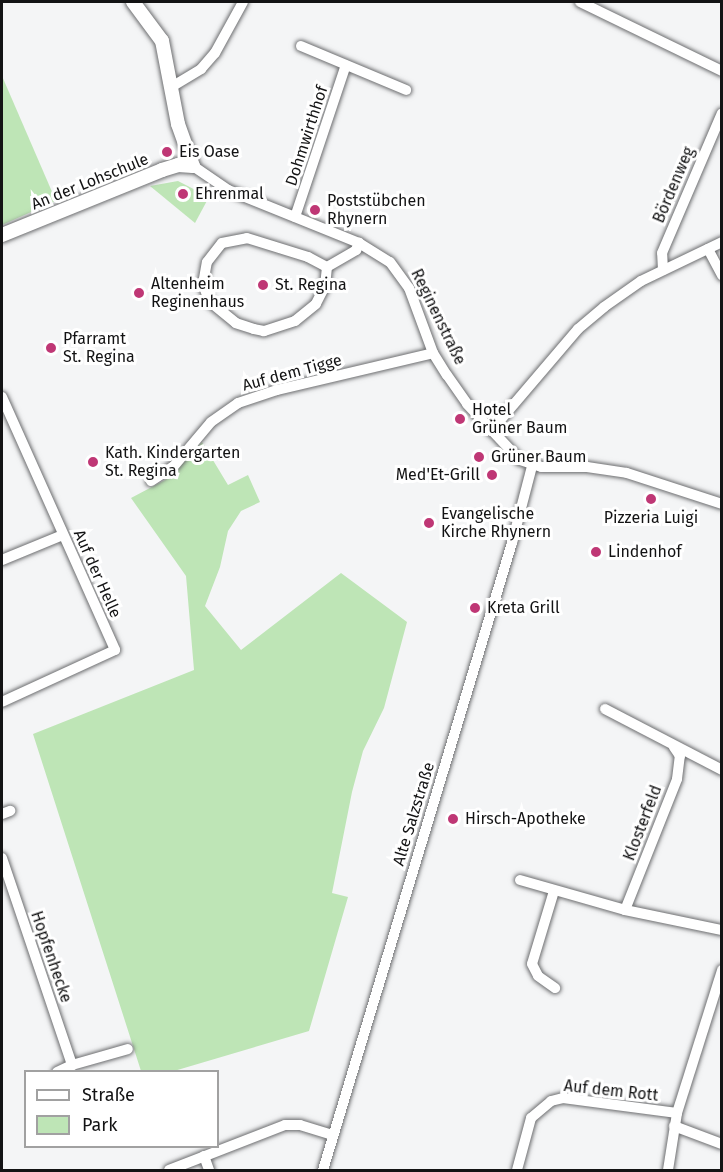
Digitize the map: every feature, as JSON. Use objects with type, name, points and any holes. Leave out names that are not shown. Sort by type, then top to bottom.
[{"type":"street","points":[[133,2],[162,41],[173,86],[178,124],[193,166]]},
{"type":"street","points":[[173,86],[201,69],[215,53],[243,2]]},
{"type":"street","points":[[580,2],[595,5],[722,71]]},
{"type":"street","points":[[301,46],[406,90]]},
{"type":"street","name":"Dohmwirthhof","points":[[295,218],[346,65]]},
{"type":"street","name":"Bördenweg","points":[[663,270],[662,253],[722,113]]},
{"type":"street","name":"An der Lohschule","points":[[2,236],[162,170],[178,165],[193,166]]},
{"type":"street","name":"Reginenstraße","points":[[193,166],[221,187],[359,243],[383,256],[401,275],[434,353],[467,404],[520,460],[532,466]]},
{"type":"street","points":[[247,238],[308,257],[327,267],[325,286],[316,304],[295,321],[264,331],[236,323],[222,314],[209,301],[203,284],[207,262],[222,243],[247,238]]},
{"type":"street","points":[[491,431],[578,329],[617,297],[663,270],[722,242]]},
{"type":"street","points":[[327,267],[356,250],[359,243]]},
{"type":"street","points":[[708,249],[722,274]]},
{"type":"street","name":"Auf dem Tigge","points":[[151,481],[174,466],[211,422],[238,404],[277,390],[434,353]]},
{"type":"street","name":"Auf der Helle","points":[[2,397],[115,650],[2,702]]},
{"type":"street","points":[[532,466],[587,467],[627,473],[722,504]]},
{"type":"street","name":"Alte Salzstraße","points":[[323,1170],[513,543],[532,466]]},
{"type":"street","points":[[2,560],[63,535]]},
{"type":"street","points":[[605,709],[722,770]]},
{"type":"street","name":"Klosterfeld","points":[[626,910],[676,778],[680,756],[674,747]]},
{"type":"street","name":"Hopfenhecke","points":[[2,858],[72,1065]]},
{"type":"street","points":[[520,880],[626,910],[722,930]]},
{"type":"street","points":[[554,891],[532,964],[538,976],[555,988]]},
{"type":"street","points":[[668,1170],[677,1113],[722,970]]},
{"type":"street","points":[[60,1070],[128,1049]]},
{"type":"street","name":"Auf dem Rott","points":[[517,1170],[531,1118],[551,1101],[563,1098],[677,1113]]},
{"type":"street","points":[[169,1170],[285,1125],[300,1125],[333,1135]]},
{"type":"street","points":[[674,1126],[722,1144]]},
{"type":"street","points":[[204,1156],[209,1170]]},
{"type":"green space","points":[[2,76],[56,201],[2,225]]},
{"type":"green space","points":[[178,181],[209,197],[195,223],[150,186]]},
{"type":"green space","points":[[202,442],[228,485],[248,475],[260,502],[241,511],[228,531],[220,567],[205,606],[241,650],[341,573],[407,622],[384,708],[363,751],[352,792],[332,893],[348,897],[309,1031],[177,1070],[141,1070],[33,734],[194,670],[186,576],[131,498],[165,480]]},
{"type":"place","name":"Eis Oase","points":[[167,152]]},
{"type":"place","name":"Ehrenmal","points":[[183,194]]},
{"type":"place","name":"Poststübchen Rhynern","points":[[315,210]]},
{"type":"place","name":"St. Regina","points":[[263,285]]},
{"type":"place","name":"Altenheim Reginenhaus","points":[[139,293]]},
{"type":"place","name":"Pfarramt St. Regina","points":[[51,348]]},
{"type":"place","name":"Hotel Grüner Baum","points":[[460,419]]},
{"type":"place","name":"Grüner Baum","points":[[479,457]]},
{"type":"place","name":"Kath. Kindergarten St. Regina","points":[[93,462]]},
{"type":"place","name":"Med'Et-Grill","points":[[492,475]]},
{"type":"place","name":"Pizzeria Luigi","points":[[651,499]]},
{"type":"place","name":"Evangelische Kirche Rhynern","points":[[429,523]]},
{"type":"place","name":"Lindenhof","points":[[596,552]]},
{"type":"place","name":"Kreta Grill","points":[[475,608]]},
{"type":"place","name":"Hirsch-Apotheke","points":[[453,819]]}]
